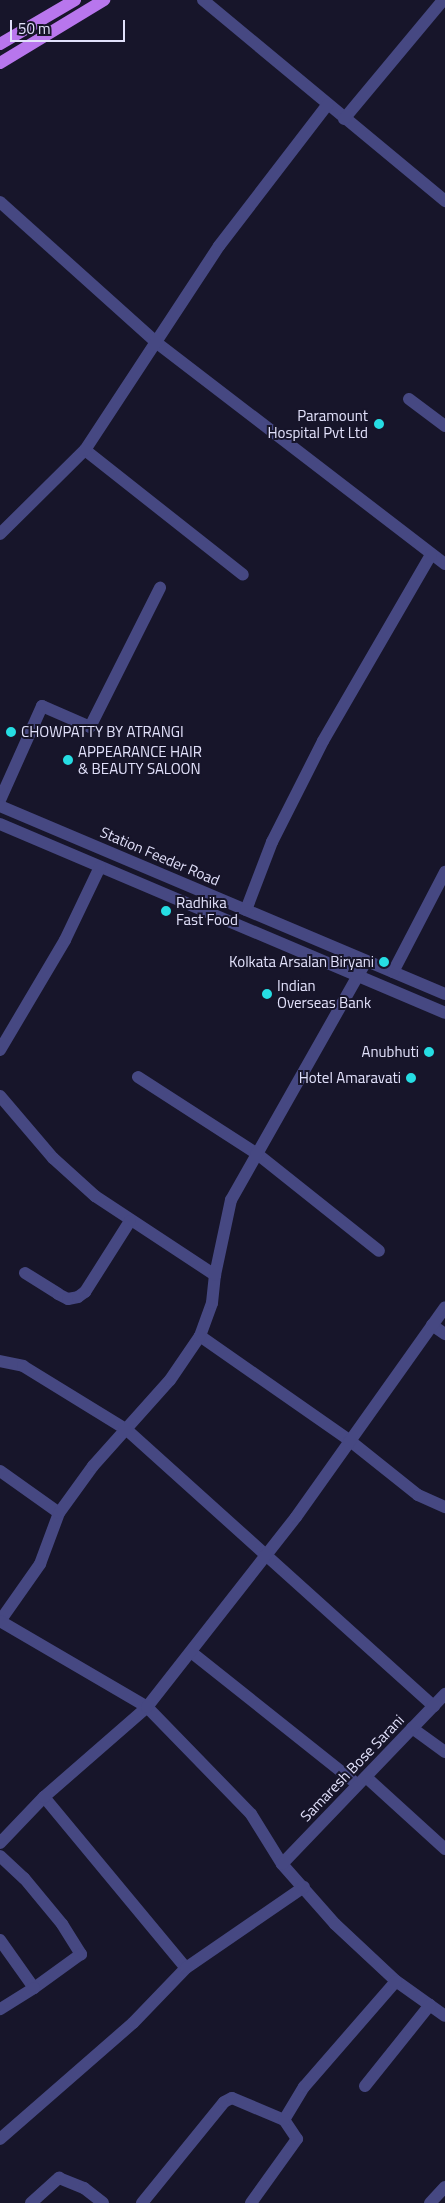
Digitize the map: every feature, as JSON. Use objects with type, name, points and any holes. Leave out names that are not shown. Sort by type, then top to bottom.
[{"type":"main road","points":[[0,44],[75,0]]},
{"type":"main road","points":[[0,63],[104,0]]},
{"type":"street","points":[[203,0],[327,105],[444,200]]},
{"type":"street","points":[[344,119],[443,0]]},
{"type":"street","points":[[0,534],[85,450],[219,246],[327,105]]},
{"type":"street","points":[[0,202],[157,343],[445,564]]},
{"type":"street","points":[[409,399],[445,426]]},
{"type":"street","points":[[85,450],[243,575]]},
{"type":"street","points":[[246,910],[272,842],[323,741],[431,554]]},
{"type":"street","points":[[0,800],[42,706],[90,727],[160,588]]},
{"type":"street","name":"Station Feeder Road","points":[[0,806],[445,994]]},
{"type":"street","points":[[0,824],[445,1012]]},
{"type":"street","points":[[0,1050],[4,1034],[65,940],[100,866]]},
{"type":"street","points":[[393,972],[445,872]]},
{"type":"street","points":[[366,961],[231,1200],[215,1275],[212,1304],[200,1336],[170,1380],[93,1466],[60,1513],[40,1564],[0,1621],[147,1707],[251,1814],[282,1864],[335,1924],[396,1981],[445,2016]]},
{"type":"street","points":[[138,1077],[256,1153],[378,1251]]},
{"type":"street","points":[[0,1096],[53,1158],[95,1196],[130,1221],[215,1275]]},
{"type":"street","points":[[25,1273],[58,1294],[68,1298],[78,1297],[85,1292],[130,1221]]},
{"type":"street","points":[[0,1844],[44,1797],[147,1707],[267,1556],[445,1307]]},
{"type":"street","points":[[432,1325],[445,1334]]},
{"type":"street","points":[[200,1336],[349,1440],[418,1495],[445,1507]]},
{"type":"street","points":[[0,1361],[23,1366],[127,1430],[434,1706]]},
{"type":"street","points":[[0,1471],[60,1513]]},
{"type":"street","points":[[191,1652],[362,1781],[445,1849]]},
{"type":"street","name":"Samaresh Bose Sarani","points":[[282,1864],[445,1694]]},
{"type":"street","points":[[412,1728],[445,1752]]},
{"type":"street","points":[[44,1797],[186,1968]]},
{"type":"street","points":[[0,1856],[24,1878],[62,1924],[81,1954],[34,1988],[0,2009]]},
{"type":"street","points":[[0,2140],[133,2023],[186,1968],[304,1887]]},
{"type":"street","points":[[0,1940],[34,1988]]},
{"type":"street","points":[[284,2120],[304,2087],[396,1981]]},
{"type":"street","points":[[365,2086],[430,2005]]},
{"type":"street","points":[[142,2203],[224,2102],[232,2098],[284,2120],[297,2139],[252,2203]]},
{"type":"street","points":[[31,2203],[60,2178],[87,2198],[103,2203]]},
{"type":"street","points":[[430,2203],[445,2186]]},
{"type":"place","name":"Paramount Hospital Pvt Ltd","points":[[379,424]]},
{"type":"place","name":"CHOWPATTY BY ATRANGI","points":[[11,732]]},
{"type":"place","name":"APPEARANCE HAIR & BEAUTY SALOON","points":[[68,760]]},
{"type":"place","name":"Radhika Fast Food","points":[[166,911]]},
{"type":"place","name":"Kolkata Arsalan Biryani","points":[[384,962]]},
{"type":"place","name":"Indian Overseas Bank","points":[[267,994]]},
{"type":"place","name":"Anubhuti","points":[[429,1052]]},
{"type":"place","name":"Hotel Amaravati","points":[[411,1078]]}]
